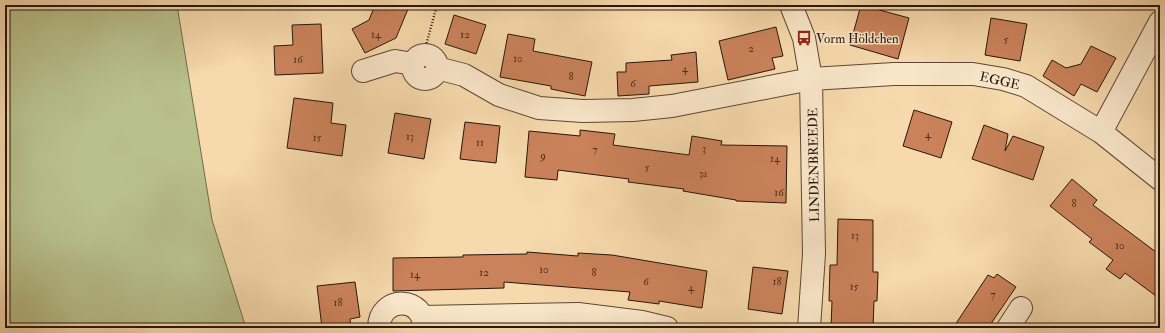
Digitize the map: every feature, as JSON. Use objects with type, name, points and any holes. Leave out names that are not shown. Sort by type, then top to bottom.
[{"type":"street","name":"LINDENBREEDE","points":[[791,5],[804,38],[811,79],[814,254],[809,328]]},
{"type":"street","points":[[1101,132],[1160,22]]},
{"type":"street","points":[[363,71],[395,62],[424,62],[464,76],[499,95],[539,108],[582,111],[633,110],[672,106],[811,79]]},
{"type":"street","name":"EGGE","points":[[811,79],[894,74],[973,74],[1003,79],[1026,86],[1101,132],[1160,179]]},
{"type":"street","points":[[379,328],[379,322],[386,309],[399,303],[413,306],[423,322],[578,314],[667,328]]},
{"type":"street","points":[[1008,328],[1021,308]]},
{"type":"path","points":[[424,62],[437,5]]},
{"type":"green space","points":[[5,5],[177,5],[212,220],[246,328],[5,328]]},
{"type":"building","points":[[375,5],[396,5],[408,9],[396,38],[365,53],[352,29],[369,20]]},
{"type":"building","points":[[861,5],[909,18],[898,59],[850,45]]},
{"type":"building","points":[[454,15],[486,25],[476,54],[445,44]]},
{"type":"building","points":[[991,18],[1027,24],[1020,61],[985,55]]},
{"type":"building","points":[[321,24],[323,73],[275,75],[274,46],[293,45],[292,25]]},
{"type":"building","points":[[776,27],[783,56],[772,58],[775,69],[728,80],[719,41]]},
{"type":"building","points":[[508,34],[535,39],[533,51],[592,62],[585,96],[551,89],[551,86],[500,77]]},
{"type":"building","points":[[1091,46],[1116,58],[1097,92],[1081,84],[1074,96],[1043,76],[1052,60],[1066,68],[1081,64]]},
{"type":"building","points":[[696,52],[698,82],[649,86],[649,94],[618,96],[617,72],[626,72],[626,63],[672,60],[671,55]]},
{"type":"building","points":[[294,98],[333,103],[331,123],[346,125],[342,156],[287,148]]},
{"type":"building","points":[[914,110],[952,122],[941,158],[903,146]]},
{"type":"building","points":[[395,113],[431,119],[424,159],[388,153]]},
{"type":"building","points":[[465,122],[500,126],[496,163],[460,159]]},
{"type":"building","points":[[984,125],[1008,134],[1005,151],[1013,136],[1044,147],[1033,180],[972,159]]},
{"type":"building","points":[[580,130],[615,134],[613,145],[689,155],[692,136],[722,141],[721,145],[787,146],[786,203],[736,201],[683,191],[684,189],[628,182],[629,179],[558,170],[557,180],[525,177],[529,131],[580,136]]},
{"type":"building","points":[[1072,179],[1097,200],[1093,205],[1160,255],[1160,299],[1125,273],[1120,279],[1106,269],[1113,260],[1089,242],[1092,239],[1050,206]]},
{"type":"building","points":[[838,219],[873,220],[873,272],[878,272],[877,301],[874,301],[873,328],[831,328],[832,301],[829,301],[830,265],[837,265]]},
{"type":"building","points":[[527,252],[578,256],[578,253],[612,255],[707,271],[702,308],[659,301],[659,304],[628,300],[630,292],[504,282],[504,288],[393,291],[393,258],[463,257],[463,255],[527,254]]},
{"type":"building","points":[[753,267],[788,271],[782,314],[748,309]]},
{"type":"building","points":[[997,274],[1016,287],[988,328],[953,328],[988,275],[994,278]]},
{"type":"building","points":[[355,282],[360,317],[350,319],[351,328],[322,328],[317,286]]},
{"type":"place","name":"Vorm Höldchen","points":[[804,38]]}]
